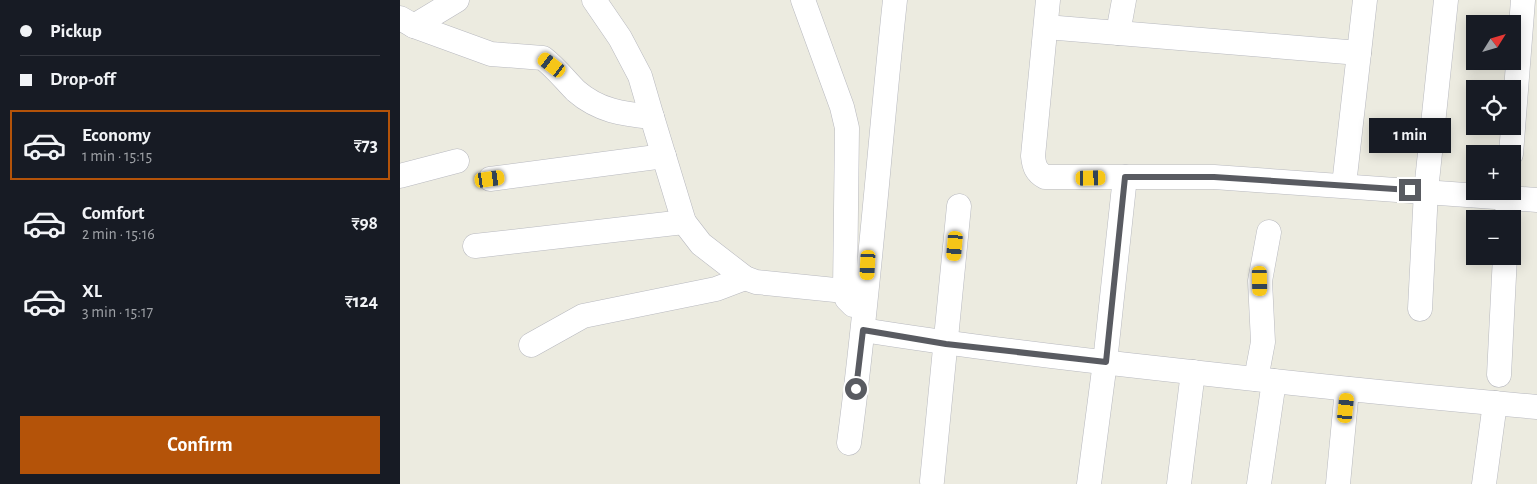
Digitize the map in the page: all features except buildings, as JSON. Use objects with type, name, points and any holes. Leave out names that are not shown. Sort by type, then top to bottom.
[{"type":"street","points":[[407,22],[457,0]]},
{"type":"street","points":[[594,0],[620,38],[640,76],[684,222],[701,244],[745,278],[756,282],[846,291]]},
{"type":"street","points":[[803,0],[842,108],[847,128],[846,291],[851,304],[864,320],[946,344],[1347,389],[1537,407]]},
{"type":"street","points":[[849,443],[864,320],[871,232],[895,0]]},
{"type":"street","points":[[1048,0],[1034,166],[1038,173],[1045,177],[1056,179],[1214,177],[1426,191],[1508,203],[1537,200]]},
{"type":"street","points":[[1118,33],[1124,0]]},
{"type":"street","points":[[1344,185],[1365,0]]},
{"type":"street","points":[[1420,309],[1426,191],[1446,0]]},
{"type":"street","points":[[1512,145],[1524,0]]},
{"type":"street","points":[[407,22],[491,54],[543,58],[576,91],[594,104],[621,114],[652,117]]},
{"type":"street","points":[[1046,27],[1359,53]]},
{"type":"street","points":[[490,179],[664,156]]},
{"type":"street","points":[[400,176],[457,161]]},
{"type":"street","points":[[1089,484],[1106,362],[1125,177]]},
{"type":"street","points":[[932,481],[958,206]]},
{"type":"street","points":[[475,246],[684,222]]},
{"type":"street","points":[[1259,484],[1265,380],[1260,281],[1269,232]]},
{"type":"street","points":[[1499,375],[1505,265]]},
{"type":"street","points":[[531,345],[582,316],[716,289],[745,278]]},
{"type":"street","points":[[1179,484],[1193,372]]},
{"type":"street","points":[[1338,484],[1347,389]]},
{"type":"street","points":[[1484,484],[1495,403]]},
{"type":"route","points":[[856,389],[863,330],[946,344],[1106,362],[1125,177],[1214,177],[1410,190]]}]
